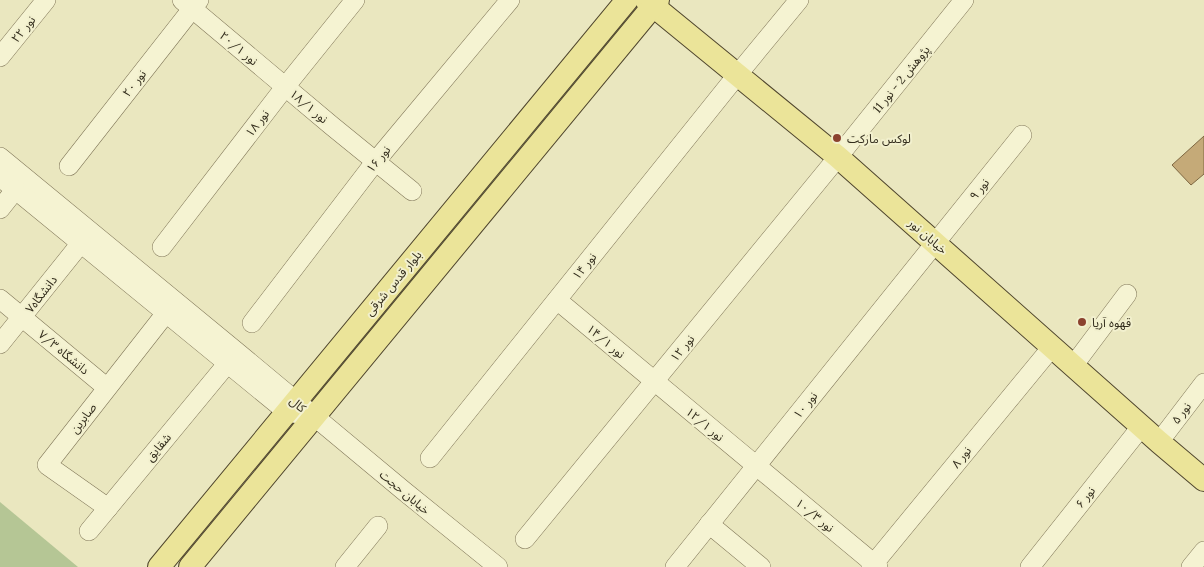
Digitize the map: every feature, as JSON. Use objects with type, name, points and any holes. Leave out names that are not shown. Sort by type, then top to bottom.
[{"type":"main road","name":"بلوار قدس شرقی","points":[[159,567],[628,0]]},
{"type":"main road","name":"بلوار قدس شرقی","points":[[190,567],[652,2]]},
{"type":"main road","name":"خیابان نور","points":[[652,2],[838,157],[1141,427],[1204,480]]},
{"type":"street","name":"نور ۲۲","points":[[0,57],[46,0]]},
{"type":"street","name":"نور ۱۸","points":[[162,247],[285,86],[355,0]]},
{"type":"street","name":"نور ۱۶","points":[[252,322],[375,162],[510,0]]},
{"type":"street","name":"نور ۱۴","points":[[430,458],[799,0]]},
{"type":"street","name":"پژوهش 2 - نور 11","points":[[838,157],[964,0]]},
{"type":"street","name":"نور ۲۰/۱","points":[[191,3],[285,86]]},
{"type":"street","name":"نور ۲۰","points":[[69,166],[191,3]]},
{"type":"street","name":"نور ۱۸/۱","points":[[285,86],[412,191]]},
{"type":"street","name":"نور ۹","points":[[935,242],[1022,135]]},
{"type":"street","name":"نور ۱۲","points":[[525,539],[838,157]]},
{"type":"street","name":"کال","points":[[0,158],[237,352],[291,407]]},
{"type":"street","name":"کال","points":[[0,178],[228,364],[291,407],[313,416]]},
{"type":"street","points":[[0,209],[15,190]]},
{"type":"street","name":"نور ۱۰","points":[[675,567],[935,242]]},
{"type":"street","name":"دانشگاه۷","points":[[0,344],[81,244]]},
{"type":"street","points":[[1073,366],[1127,294]]},
{"type":"street","name":"دانشگاه ۷/۳","points":[[0,299],[106,387]]},
{"type":"street","name":"نور ۱۴/۱","points":[[557,300],[655,382]]},
{"type":"street","name":"صابرین","points":[[108,508],[47,465],[106,387],[166,313]]},
{"type":"street","name":"نور ۸","points":[[874,566],[1052,347]]},
{"type":"street","name":"شقایق","points":[[89,531],[228,364]]},
{"type":"street","name":"نور ۱۲/۱","points":[[655,382],[756,466]]},
{"type":"street","name":"نور ۵","points":[[1159,442],[1204,383]]},
{"type":"street","name":"خیابان حجت","points":[[313,416],[498,567]]},
{"type":"street","name":"نور ۶","points":[[1030,567],[1141,427]]},
{"type":"street","name":"نور ۱۰/۳","points":[[756,466],[874,566]]},
{"type":"street","points":[[709,524],[761,567]]},
{"type":"street","points":[[345,567],[378,526]]},
{"type":"street","points":[[1191,567],[1204,551]]},
{"type":"green space","points":[[623,21],[626,22],[319,399],[315,398],[314,394]]},
{"type":"green space","points":[[0,502],[78,567],[0,567]]},
{"type":"building","points":[[1204,136],[1204,174],[1191,185],[1172,165]]},
{"type":"place","name":"لوکس مارکت","points":[[837,138]]},
{"type":"place","name":"قهوه آریا","points":[[1082,322]]}]
